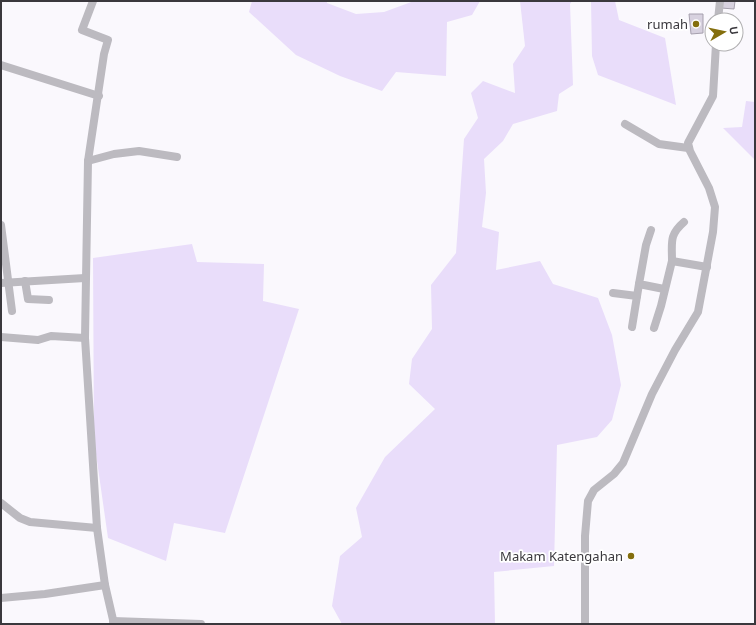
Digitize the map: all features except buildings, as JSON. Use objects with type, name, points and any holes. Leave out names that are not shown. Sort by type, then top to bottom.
[{"type":"street","points":[[93,1],[82,30],[108,40],[104,54],[99,96],[88,161],[85,338],[97,528],[105,585],[114,622],[201,624]]},
{"type":"street","points":[[719,12],[720,1]]},
{"type":"street","points":[[586,624],[585,536],[588,501],[594,490],[614,474],[623,463],[652,394],[675,350],[698,312],[713,232],[715,207],[710,188],[688,148],[689,138],[713,96],[716,52]]},
{"type":"street","points":[[1,65],[99,96]]},
{"type":"street","points":[[625,124],[659,144],[688,148]]},
{"type":"street","points":[[88,161],[114,154],[139,151],[177,157]]},
{"type":"street","points":[[654,328],[672,261],[672,236],[684,222]]},
{"type":"street","points":[[1,225],[5,283],[12,311]]},
{"type":"street","points":[[632,328],[646,245],[651,230]]},
{"type":"street","points":[[672,261],[707,267]]},
{"type":"street","points":[[5,283],[85,278]]},
{"type":"street","points":[[25,281],[28,299],[49,300]]},
{"type":"street","points":[[639,284],[664,289]]},
{"type":"street","points":[[614,293],[638,296]]},
{"type":"street","points":[[1,337],[38,340],[51,336],[85,338]]},
{"type":"street","points":[[1,503],[20,518],[30,522],[97,528]]},
{"type":"street","points":[[1,598],[45,594],[105,585]]},
{"type":"shaded area","points":[[252,1],[327,1],[327,3],[356,14],[384,12],[414,1],[480,1],[472,15],[447,22],[446,76],[396,72],[382,91],[340,76],[296,55],[249,12]]},
{"type":"shaded area","points":[[520,1],[572,1],[570,4],[573,85],[559,94],[557,111],[513,124],[503,141],[484,159],[486,193],[482,227],[499,232],[496,270],[540,261],[553,284],[598,298],[612,335],[621,385],[612,420],[597,437],[557,445],[554,566],[494,572],[495,624],[342,624],[332,606],[340,556],[362,537],[356,508],[385,457],[435,409],[409,384],[412,359],[432,329],[431,285],[456,253],[464,139],[478,118],[471,93],[483,81],[515,93],[513,64],[525,46]]},
{"type":"shaded area","points":[[591,1],[615,1],[619,20],[665,38],[676,105],[598,75],[592,56]]},
{"type":"shaded area","points":[[746,101],[755,102],[755,160],[723,128],[742,127]]},
{"type":"shaded area","points":[[192,244],[197,262],[264,264],[263,301],[299,309],[225,533],[174,523],[166,561],[108,538],[94,440],[93,258]]},
{"type":"place","name":"rumah","points":[[696,24]]},
{"type":"place","name":"Makam Katengahan","points":[[631,556]]}]
